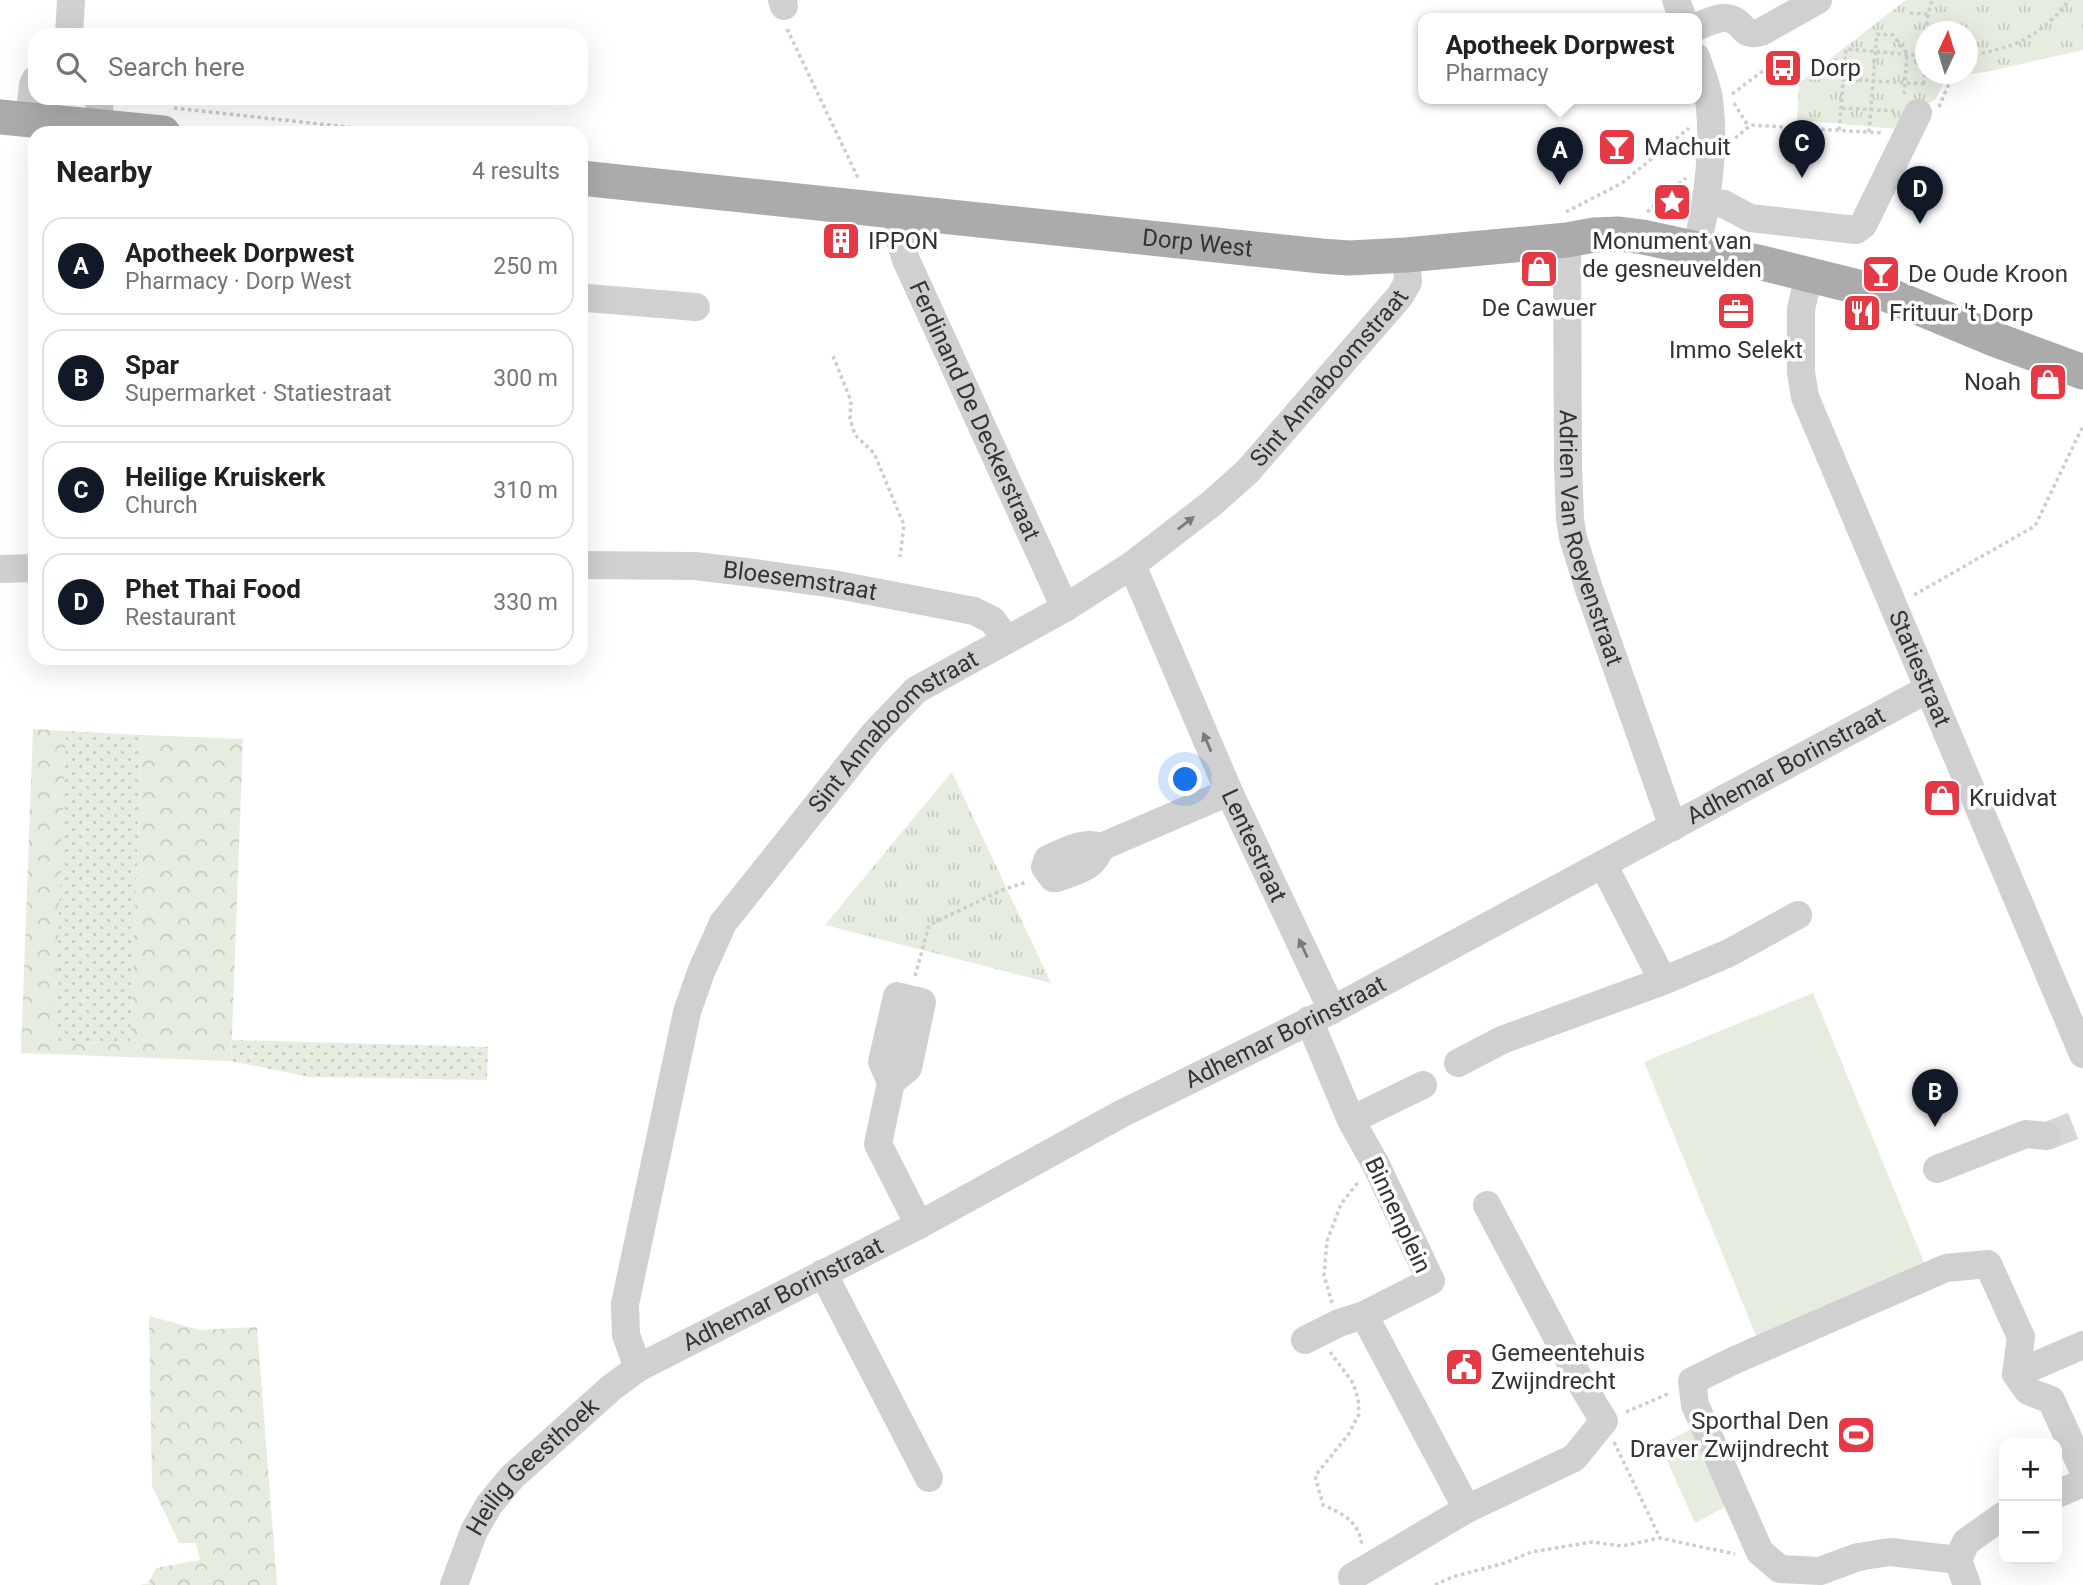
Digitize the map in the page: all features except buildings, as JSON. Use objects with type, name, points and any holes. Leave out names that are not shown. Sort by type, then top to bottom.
[{"type":"main road","points":[[14,118],[99,112],[167,120]]},
{"type":"main road","name":"Dorp West","points":[[588,179],[1349,258],[1406,255],[1564,227],[1594,235],[1619,234],[1696,248],[1886,294],[2083,372]]},
{"type":"street","points":[[69,28],[71,0]]},
{"type":"street","points":[[1702,25],[1721,18],[1730,18],[1747,33],[1754,34],[1818,0]]},
{"type":"street","points":[[1696,248],[1706,202],[1709,158],[1710,109],[1702,75]]},
{"type":"street","points":[[14,118],[28,94]]},
{"type":"street","points":[[1706,202],[1724,204],[1750,218],[1856,230],[1863,225],[1905,141],[1908,109]]},
{"type":"street","name":"Ferdinand De Deckerstraat","points":[[899,212],[898,234],[906,260],[1065,608]]},
{"type":"street","name":"Adrien Van Roeyenstraat","points":[[1564,227],[1570,519],[1589,589],[1673,827]]},
{"type":"street","name":"Sint Annaboomstraat","points":[[638,1368],[626,1335],[625,1304],[687,1012],[723,923],[873,735],[916,690],[1065,608],[1132,565],[1211,504],[1247,472],[1400,296],[1408,282],[1406,255]]},
{"type":"street","name":"Statiestraat","points":[[1809,275],[1801,309],[1801,372],[1805,397],[2083,1054]]},
{"type":"street","points":[[588,298],[696,307]]},
{"type":"street","name":"Bloesemstraat","points":[[588,565],[695,566],[833,584],[974,611],[992,620],[1007,640]]},
{"type":"street","name":"Lentestraat","points":[[1132,565],[1321,1015]]},
{"type":"street","points":[[0,569],[28,568]]},
{"type":"street","name":"Adhemar Borinstraat","points":[[638,1368],[919,1225],[1121,1114],[1321,1015],[1928,689]]},
{"type":"street","points":[[1052,878],[1045,867],[1048,859],[1084,845],[1094,844],[1101,847],[1228,792]]},
{"type":"street","points":[[1603,864],[1663,981]]},
{"type":"street","points":[[1458,1063],[1502,1040],[1663,981],[1729,953],[1798,915]]},
{"type":"street","points":[[909,999],[922,1002],[908,1068],[891,1082],[878,1144],[919,1225]]},
{"type":"street","name":"Binnenplein","points":[[1321,1015],[1351,1120],[1376,1165],[1430,1281],[1331,1328]]},
{"type":"street","points":[[1351,1120],[1423,1085]]},
{"type":"street","points":[[1937,1169],[2026,1134],[2047,1136]]},
{"type":"street","points":[[1356,1574],[1467,1509],[1574,1458],[1604,1421],[1487,1205]]},
{"type":"street","points":[[1999,1519],[1966,1542],[1962,1573],[1890,1552],[1857,1557],[1819,1571],[1780,1569],[1760,1552],[1695,1405],[1692,1381],[1946,1268],[1988,1264],[2021,1337],[2016,1374],[2028,1391],[2051,1400],[2083,1470]]},
{"type":"street","points":[[823,1273],[929,1478]]},
{"type":"street","points":[[1331,1328],[1467,1509]]},
{"type":"street","points":[[2016,1374],[2083,1345]]},
{"type":"street","name":"Heilig Geesthoek","points":[[454,1585],[474,1531],[489,1505],[512,1477],[611,1388],[638,1368]]},
{"type":"street","points":[[2062,1492],[2083,1483]]},
{"type":"path","points":[[1927,21],[1932,0]]},
{"type":"path","points":[[1978,54],[2008,46],[2037,32],[2060,13],[2069,0]]},
{"type":"path","points":[[783,3],[784,21],[865,191],[864,209]]},
{"type":"path","points":[[1910,13],[1928,14]]},
{"type":"path","points":[[1869,132],[1877,34],[1893,35],[1907,54],[1905,83],[1908,109]]},
{"type":"path","points":[[1839,130],[1846,49],[1915,56]]},
{"type":"path","points":[[1749,127],[1729,96],[1771,65]]},
{"type":"path","points":[[1843,79],[1915,84]]},
{"type":"path","points":[[1908,109],[1922,102],[1924,84]]},
{"type":"path","points":[[1841,107],[1871,110],[1940,107],[1949,84]]},
{"type":"path","points":[[1768,119],[1768,125]]},
{"type":"path","points":[[167,120],[275,126]]},
{"type":"path","points":[[1564,227],[1696,122]]},
{"type":"path","points":[[1641,217],[1751,125],[1891,133],[1905,141]]},
{"type":"path","name":"Bloesemstraat","points":[[833,356],[851,401],[850,418],[855,435],[874,453],[904,525],[900,557]]},
{"type":"path","points":[[1894,606],[2035,526],[2083,426]]},
{"type":"path","points":[[909,999],[929,925],[1002,890],[1039,878],[1052,878]]},
{"type":"path","points":[[1356,1574],[1362,1552],[1361,1536],[1348,1516],[1323,1505],[1315,1476],[1348,1435],[1359,1414],[1353,1383],[1331,1328],[1324,1275],[1326,1241],[1341,1204],[1376,1165]]},
{"type":"path","points":[[1660,1538],[1604,1421],[1692,1381]]},
{"type":"path","points":[[1435,1585],[1531,1552],[1592,1542],[1622,1546],[1660,1538],[1749,1557],[1760,1552]]},
{"type":"green space","points":[[1906,0],[2083,0],[2083,50],[1978,73],[1978,21],[1915,21],[1915,84],[1943,84],[1935,100],[1906,115],[1897,129],[1797,120],[1799,83]]},
{"type":"green space","points":[[33,729],[66,731],[54,1041],[130,1044],[142,735],[243,739],[231,1061],[21,1053]]},
{"type":"green space","points":[[66,731],[142,735],[130,1044],[53,1041]]},
{"type":"green space","points":[[952,772],[1051,983],[825,925]]},
{"type":"green space","points":[[1813,993],[1929,1274],[1759,1343],[1644,1062]]},
{"type":"green space","points":[[232,1040],[488,1047],[487,1080],[310,1077],[231,1061]]},
{"type":"green space","points":[[149,1316],[200,1330],[257,1327],[277,1585],[140,1585],[148,1584],[156,1568],[200,1560],[196,1543],[179,1543],[152,1485]]},
{"type":"green space","points":[[1701,1424],[1736,1501],[1695,1523],[1660,1445]]},
{"type":"tunnel","points":[[2047,1136],[2083,1122]]},
{"type":"place","name":"Dorp","points":[[1783,68]]},
{"type":"place","name":"Machuit","points":[[1617,147]]},
{"type":"place","name":"Heilige Kruiskerk","points":[[1802,178]]},
{"type":"place","name":"Apotheek Dorpwest","points":[[1560,185]]},
{"type":"place","name":"Monument van de gesneuvelden","points":[[1672,202]]},
{"type":"place","name":"Phet Thai Food","points":[[1920,224]]},
{"type":"place","name":"IPPON","points":[[841,241]]},
{"type":"place","name":"De Cawuer","points":[[1539,269]]},
{"type":"place","name":"De Oude Kroon","points":[[1881,274]]},
{"type":"place","name":"Immo Selekt","points":[[1736,311]]},
{"type":"place","name":"Frituur 't Dorp","points":[[1862,313]]},
{"type":"place","name":"Noah","points":[[2048,382]]},
{"type":"place","name":"Kruidvat","points":[[1942,798]]},
{"type":"place","name":"Spar","points":[[1935,1127]]},
{"type":"place","name":"Gemeentehuis Zwijndrecht","points":[[1464,1367]]},
{"type":"place","name":"Sporthal Den Draver Zwijndrecht","points":[[1856,1435]]}]
